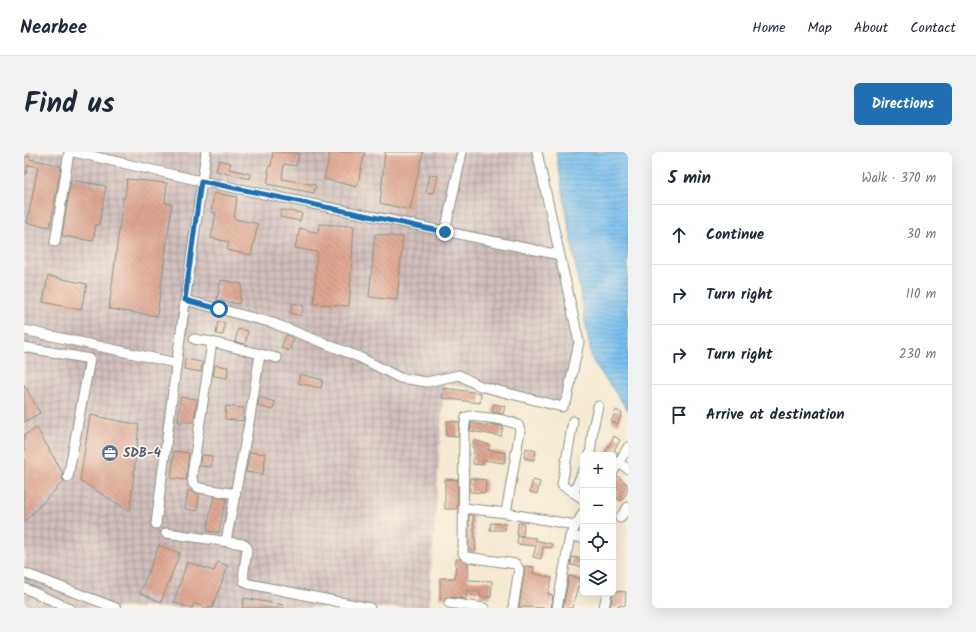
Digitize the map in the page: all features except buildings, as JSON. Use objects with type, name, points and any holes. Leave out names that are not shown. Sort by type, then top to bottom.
[{"type":"street","points":[[55,242],[69,152]]},
{"type":"street","points":[[74,152],[201,181],[560,255]]},
{"type":"street","points":[[156,524],[176,363],[206,152]]},
{"type":"street","points":[[445,232],[462,152]]},
{"type":"street","points":[[185,300],[273,323],[359,357],[400,378],[428,382],[459,375],[480,386],[562,407],[567,399],[579,342],[537,152]]},
{"type":"street","points":[[24,330],[176,363]]},
{"type":"street","points":[[194,339],[277,358]]},
{"type":"street","points":[[212,342],[192,475],[193,484],[199,488],[236,494]]},
{"type":"street","points":[[24,346],[90,359],[68,477]]},
{"type":"street","points":[[226,541],[249,423],[260,354]]},
{"type":"street","points":[[591,452],[593,428],[598,406]]},
{"type":"street","points":[[506,513],[520,430],[518,425],[514,423],[470,416],[466,417],[464,431],[464,556],[516,564],[519,566],[513,608]]},
{"type":"street","points":[[573,422],[562,483],[564,487],[580,497]]},
{"type":"street","points":[[616,468],[628,447]]},
{"type":"street","points":[[619,464],[628,469]]},
{"type":"street","points":[[574,492],[580,478]]},
{"type":"street","points":[[620,518],[628,506]]},
{"type":"street","points":[[464,508],[506,513],[575,525]]},
{"type":"street","points":[[557,608],[570,536],[580,518]]},
{"type":"street","points":[[166,533],[243,544],[246,547],[247,552],[243,575],[244,581],[249,584],[370,608]]},
{"type":"street","points":[[570,536],[580,538]]},
{"type":"street","points":[[24,573],[116,608]]},
{"type":"street","points":[[24,588],[69,608]]},
{"type":"street","points":[[604,608],[606,596]]},
{"type":"street","points":[[449,603],[484,608]]},
{"type":"shaded area","points":[[24,152],[537,152],[576,346],[566,407],[444,383],[429,608],[24,608]]},
{"type":"water","points":[[556,152],[628,152],[628,410],[592,360]]},
{"type":"place","name":"SDB-4","points":[[110,453]]},
{"type":"route","points":[[219,309],[185,300],[201,181],[445,232]]}]
